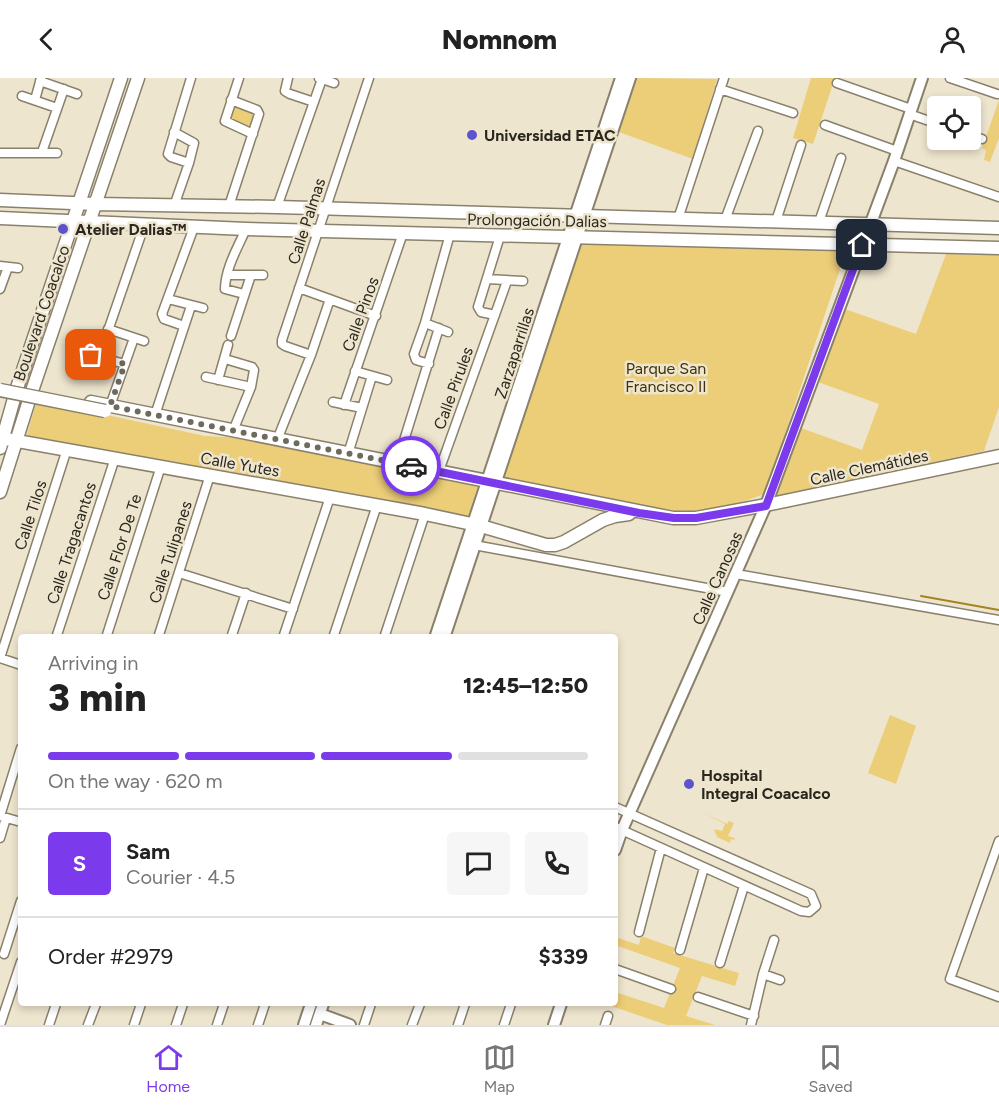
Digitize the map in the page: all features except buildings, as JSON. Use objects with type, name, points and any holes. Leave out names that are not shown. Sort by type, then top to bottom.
[{"type":"main road","name":"Boulevard Coacalco","points":[[1,442],[121,78]]},
{"type":"main road","name":"Boulevard Coacalco","points":[[0,492],[138,78]]},
{"type":"main road","name":"Prolongación Dalias","points":[[0,200],[999,228]]},
{"type":"main road","name":"Prolongación Dalias","points":[[0,218],[89,224],[246,229],[999,248]]},
{"type":"main road","name":"Calle Yutes","points":[[0,385],[180,426],[230,431]]},
{"type":"main road","name":"Calle Yutes","points":[[0,390],[155,416],[491,482]]},
{"type":"main road","name":"Calle Yutes","points":[[1,442],[16,441],[67,449],[477,525]]},
{"type":"main road","name":"Calle Clemátides","points":[[491,482],[639,513],[674,518],[696,518],[766,506],[999,456]]},
{"type":"main road","name":"Calle Clemátides","points":[[477,525],[546,545],[555,545],[603,520],[639,513]]},
{"type":"street","points":[[189,163],[168,154],[190,78]]},
{"type":"street","points":[[239,78],[225,121],[253,134]]},
{"type":"street","points":[[288,78],[285,91],[314,102]]},
{"type":"street","name":"Calle Palmas","points":[[311,355],[282,344],[369,78]]},
{"type":"street","name":"Zarzaparrillas","points":[[436,634],[477,525],[573,237],[621,78]]},
{"type":"street","name":"Zarzaparrillas","points":[[579,216],[630,78]]},
{"type":"street","points":[[678,219],[724,78]]},
{"type":"street","name":"Calle Canosas","points":[[618,829],[630,814],[766,506],[896,156],[922,78]]},
{"type":"street","points":[[950,78],[997,94]]},
{"type":"street","points":[[277,207],[320,79],[334,83]]},
{"type":"street","points":[[35,100],[40,80],[77,94]]},
{"type":"street","points":[[837,83],[927,119]]},
{"type":"street","points":[[42,152],[64,89]]},
{"type":"street","points":[[720,89],[793,113]]},
{"type":"street","points":[[22,96],[57,108]]},
{"type":"street","points":[[229,206],[259,112],[231,100]]},
{"type":"street","points":[[825,125],[999,197]]},
{"type":"street","points":[[725,220],[758,131]]},
{"type":"street","points":[[174,132],[194,143],[174,206]]},
{"type":"street","points":[[776,221],[801,145]]},
{"type":"street","points":[[0,153],[57,153]]},
{"type":"street","points":[[819,222],[841,158]]},
{"type":"street","points":[[125,364],[95,356],[108,329],[144,225]]},
{"type":"street","points":[[184,326],[162,316],[194,226]]},
{"type":"street","points":[[244,294],[225,289],[227,275],[246,229]]},
{"type":"street","name":"Calle Pinos","points":[[344,405],[403,232]]},
{"type":"street","points":[[429,364],[414,357],[450,234]]},
{"type":"street","points":[[495,315],[478,310],[500,236]]},
{"type":"street","points":[[0,289],[4,267],[18,268]]},
{"type":"street","points":[[227,275],[263,275]]},
{"type":"street","points":[[218,380],[251,275]]},
{"type":"street","points":[[487,279],[523,281]]},
{"type":"street","name":"Calle Pirules","points":[[439,471],[507,281]]},
{"type":"street","points":[[299,288],[376,316]]},
{"type":"street","points":[[168,299],[204,308]]},
{"type":"street","name":"Calle Pinos","points":[[278,440],[330,299]]},
{"type":"street","points":[[155,416],[190,306]]},
{"type":"street","points":[[397,463],[429,364],[444,330],[425,323]]},
{"type":"street","points":[[108,329],[144,341]]},
{"type":"street","points":[[108,409],[134,338]]},
{"type":"street","points":[[225,359],[252,367],[254,374],[251,387],[230,431]]},
{"type":"street","points":[[355,371],[387,380]]},
{"type":"street","points":[[348,454],[372,376]]},
{"type":"street","points":[[206,377],[251,387]]},
{"type":"street","points":[[333,402],[362,408]]},
{"type":"street","name":"Calle Tilos","points":[[0,658],[3,636],[67,449]]},
{"type":"street","name":"Calle Tragacantos","points":[[57,634],[115,458]]},
{"type":"street","name":"Calle Flor De Te","points":[[107,634],[161,466]]},
{"type":"street","name":"Calle Tulipanes","points":[[159,634],[210,475]]},
{"type":"street","points":[[284,634],[330,497]]},
{"type":"street","points":[[334,634],[377,505]]},
{"type":"street","points":[[385,634],[425,514]]},
{"type":"street","name":"Zarzaparrillas","points":[[445,634],[474,545],[477,525]]},
{"type":"street","points":[[474,545],[728,592]]},
{"type":"street","points":[[179,573],[293,609]]},
{"type":"street","points":[[736,574],[999,620]]},
{"type":"street","points":[[232,634],[246,593]]},
{"type":"street","points":[[0,658],[18,664]]},
{"type":"street","points":[[0,838],[2,817],[18,759]]},
{"type":"street","points":[[618,808],[811,894],[816,906],[809,912],[801,911],[618,829]]},
{"type":"street","points":[[2,817],[18,821]]},
{"type":"street","points":[[999,842],[950,979],[999,997]]},
{"type":"street","points":[[639,932],[661,848]]},
{"type":"street","points":[[680,950],[704,868]]},
{"type":"street","points":[[720,963],[744,886]]},
{"type":"street","points":[[18,909],[2,954],[18,960]]},
{"type":"street","points":[[751,1025],[774,940]]},
{"type":"street","points":[[0,1025],[18,970]]},
{"type":"street","points":[[618,970],[671,989]]},
{"type":"street","points":[[763,974],[780,980]]},
{"type":"street","points":[[698,997],[754,1016]]},
{"type":"street","points":[[49,1025],[55,1006]]},
{"type":"street","points":[[88,1025],[95,1006]]},
{"type":"street","points":[[134,1025],[140,1006]]},
{"type":"street","points":[[176,1025],[182,1006]]},
{"type":"street","points":[[217,1025],[223,1006]]},
{"type":"street","points":[[258,1025],[264,1006]]},
{"type":"street","points":[[304,1025],[310,1006]]},
{"type":"street","points":[[364,1025],[370,1006]]},
{"type":"street","points":[[412,1025],[419,1006]]},
{"type":"street","points":[[458,1025],[464,1006]]},
{"type":"street","points":[[504,1025],[510,1006]]},
{"type":"street","points":[[554,1025],[560,1006]]},
{"type":"street","points":[[320,1014],[350,1025]]},
{"type":"street","points":[[605,1025],[608,1016]]},
{"type":"green space","points":[[637,78],[717,79],[693,159],[619,132]]},
{"type":"green space","points":[[811,78],[835,78],[813,144],[793,138]]},
{"type":"green space","points":[[999,100],[999,138],[990,162],[984,160],[986,150],[982,148]]},
{"type":"green space","points":[[232,102],[258,113],[253,131],[227,120]]},
{"type":"green space","name":"Parque San Francisco II","points":[[572,244],[846,251],[765,494],[719,510],[677,512],[499,476]]},
{"type":"green space","points":[[946,254],[999,255],[999,407],[984,451],[777,497],[775,495],[801,428],[862,450],[879,404],[818,382],[845,309],[916,334]]},
{"type":"green space","points":[[37,400],[205,436],[242,438],[478,485],[468,518],[26,438]]},
{"type":"green space","points":[[890,715],[916,726],[896,784],[868,773]]},
{"type":"green space","points":[[700,811],[727,824],[729,821],[734,823],[728,836],[735,838],[734,840],[731,839],[730,843],[717,837],[714,829],[722,831],[725,824]]},
{"type":"green space","points":[[641,936],[675,948],[673,953],[739,973],[735,986],[702,976],[686,1016],[715,1025],[667,1025],[611,1006],[618,1006],[618,993],[664,1008],[680,968],[618,946],[618,938],[639,945]]},
{"type":"waterway","points":[[921,596],[999,610]]},
{"type":"way so far","points":[[91,355],[125,364],[110,406],[411,466]]},
{"type":"place","name":"Universidad ETAC","points":[[472,135]]},
{"type":"place","name":"Atelier Dalias™","points":[[63,229]]},
{"type":"place","name":"Hospital Integral Coacalco","points":[[689,784]]},
{"type":"route","points":[[411,466],[639,513],[674,518],[696,518],[766,506],[862,245]]}]
